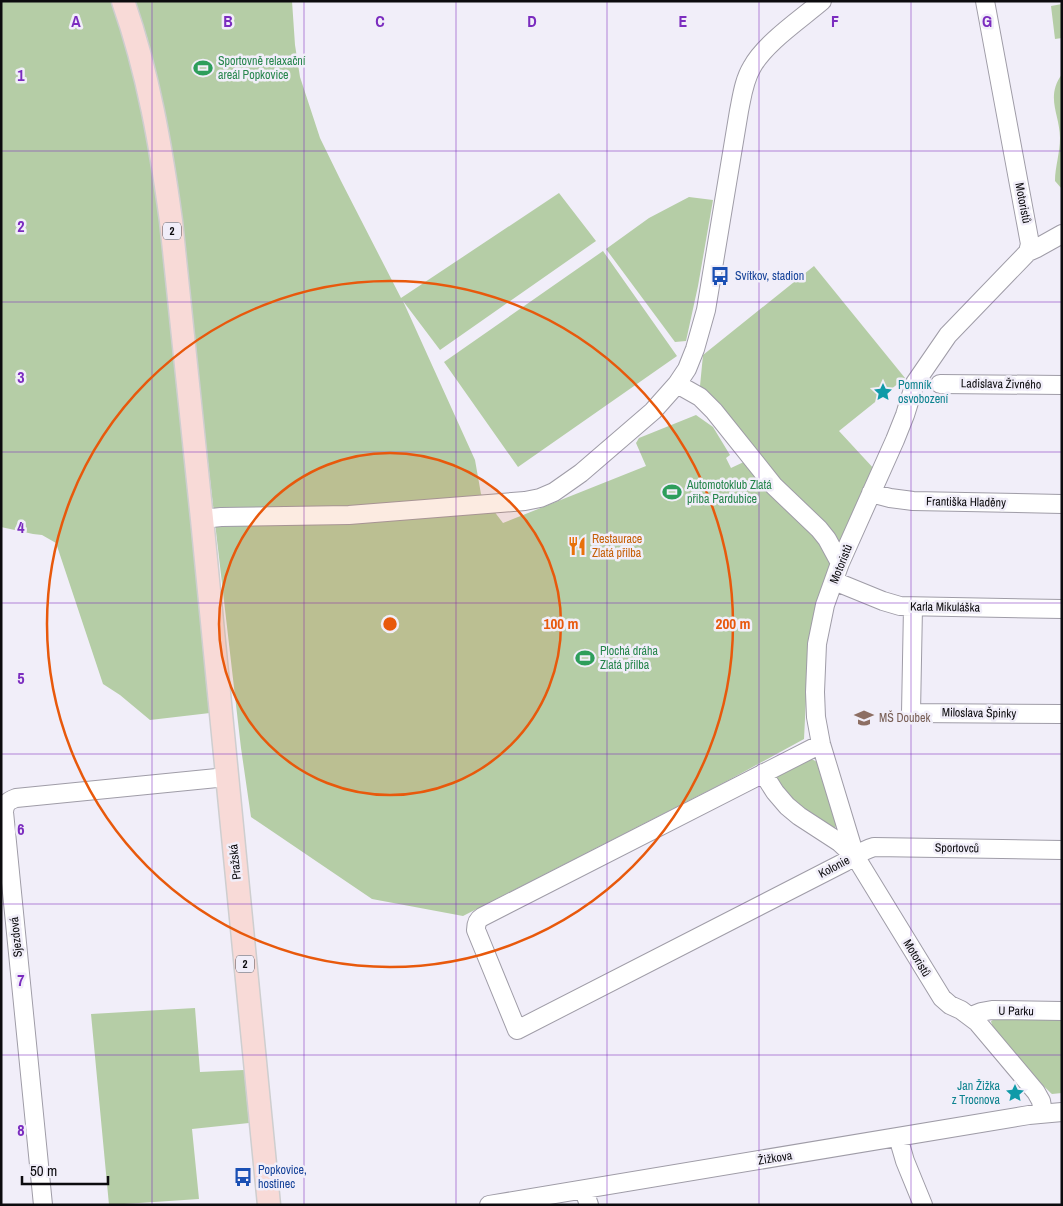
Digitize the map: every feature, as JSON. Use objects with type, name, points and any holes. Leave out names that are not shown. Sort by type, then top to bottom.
[{"type":"main road","name":"2","points":[[123,1],[150,97],[165,178],[202,519]]},
{"type":"main road","name":"Pražská","points":[[202,519],[269,1205]]},
{"type":"street","points":[[202,519],[349,515],[510,503],[540,498],[567,484],[652,411],[677,384],[687,369],[706,310],[744,84],[752,66],[762,52],[822,1]]},
{"type":"street","name":"Motoristů","points":[[985,1],[1030,244],[1028,252],[948,336],[915,383],[905,415],[840,563],[825,605],[817,644],[814,692],[816,717],[822,744],[855,856],[942,998],[950,1005],[971,1016],[986,1031],[1036,1092],[1041,1101],[1043,1113]]},
{"type":"street","points":[[1028,252],[1062,234]]},
{"type":"street","points":[[677,384],[700,397],[714,411],[774,486],[819,529],[827,539],[840,563]]},
{"type":"street","name":"Ladislava Živného","points":[[940,384],[1062,385]]},
{"type":"street","name":"Františka Hladěny","points":[[871,493],[913,501],[1062,504]]},
{"type":"street","name":"Karla Mikuláška","points":[[834,580],[892,604],[912,607],[1062,608]]},
{"type":"street","name":"Miloslava Špinky","points":[[912,607],[911,713],[1062,714]]},
{"type":"street","points":[[763,773],[822,744]]},
{"type":"street","name":"Kolonie","points":[[763,773],[787,806],[839,842],[855,856],[517,1030],[476,930],[478,919],[763,773]]},
{"type":"street","name":"Sjezdová","points":[[43,1205],[5,822],[5,806],[7,802],[16,798],[227,777]]},
{"type":"street","name":"Sportovců","points":[[855,856],[862,850],[874,847],[1062,850]]},
{"type":"street","name":"U Parku","points":[[971,1016],[992,1010],[1062,1012]]},
{"type":"street","name":"Žižkova","points":[[492,1204],[586,1197],[898,1137],[1043,1113],[1062,1112]]},
{"type":"street","points":[[898,1137],[902,1154],[923,1205]]},
{"type":"green space","points":[[1,1],[114,1],[149,132],[160,211],[210,713],[150,720],[120,695],[103,684],[56,543],[42,535],[1,527]]},
{"type":"green space","points":[[134,1],[292,1],[295,45],[300,77],[320,138],[401,298],[559,193],[596,241],[440,350],[403,301],[475,460],[481,494],[503,523],[646,466],[636,443],[639,438],[696,415],[713,427],[730,455],[726,458],[731,468],[748,460],[775,482],[700,386],[703,355],[814,266],[905,378],[839,431],[876,471],[817,608],[809,638],[804,739],[727,781],[463,916],[372,899],[251,817],[241,748],[176,178],[147,37]]},
{"type":"green space","points":[[1062,4],[1062,38],[1055,39],[1051,6]]},
{"type":"green space","points":[[1062,74],[1062,189],[1055,181],[1060,138],[1054,98],[1057,83]]},
{"type":"green space","points":[[689,197],[713,200],[686,341],[675,342],[606,249],[649,218]]},
{"type":"green space","points":[[603,251],[677,356],[518,467],[444,362]]},
{"type":"green space","points":[[808,757],[819,763],[838,822],[834,830],[797,805],[774,778]]},
{"type":"green space","points":[[195,1008],[200,1072],[244,1070],[249,1123],[192,1129],[199,1199],[109,1205],[91,1014]]},
{"type":"green space","points":[[1062,1015],[1062,1093],[1052,1094],[1008,1048],[991,1021],[997,1018]]},
{"type":"place","name":"Sportovně relaxační areál Popkovice","points":[[203,68]]},
{"type":"place","name":"Svítkov, stadion","points":[[720,276]]},
{"type":"place","name":"Pomník osvobození","points":[[883,392]]},
{"type":"place","name":"Automotoklub Zlatá přiba Pardubice","points":[[672,492]]},
{"type":"place","name":"Restaurace Zlatá přilba","points":[[577,546]]},
{"type":"place","name":"Plochá dráha Zlatá přilba","points":[[585,658]]},
{"type":"place","name":"MŠ Doubek","points":[[864,718]]},
{"type":"place","name":"Jan Žižka z Trocnova","points":[[1015,1093]]},
{"type":"place","name":"Popkovice, hostinec","points":[[243,1177]]}]
